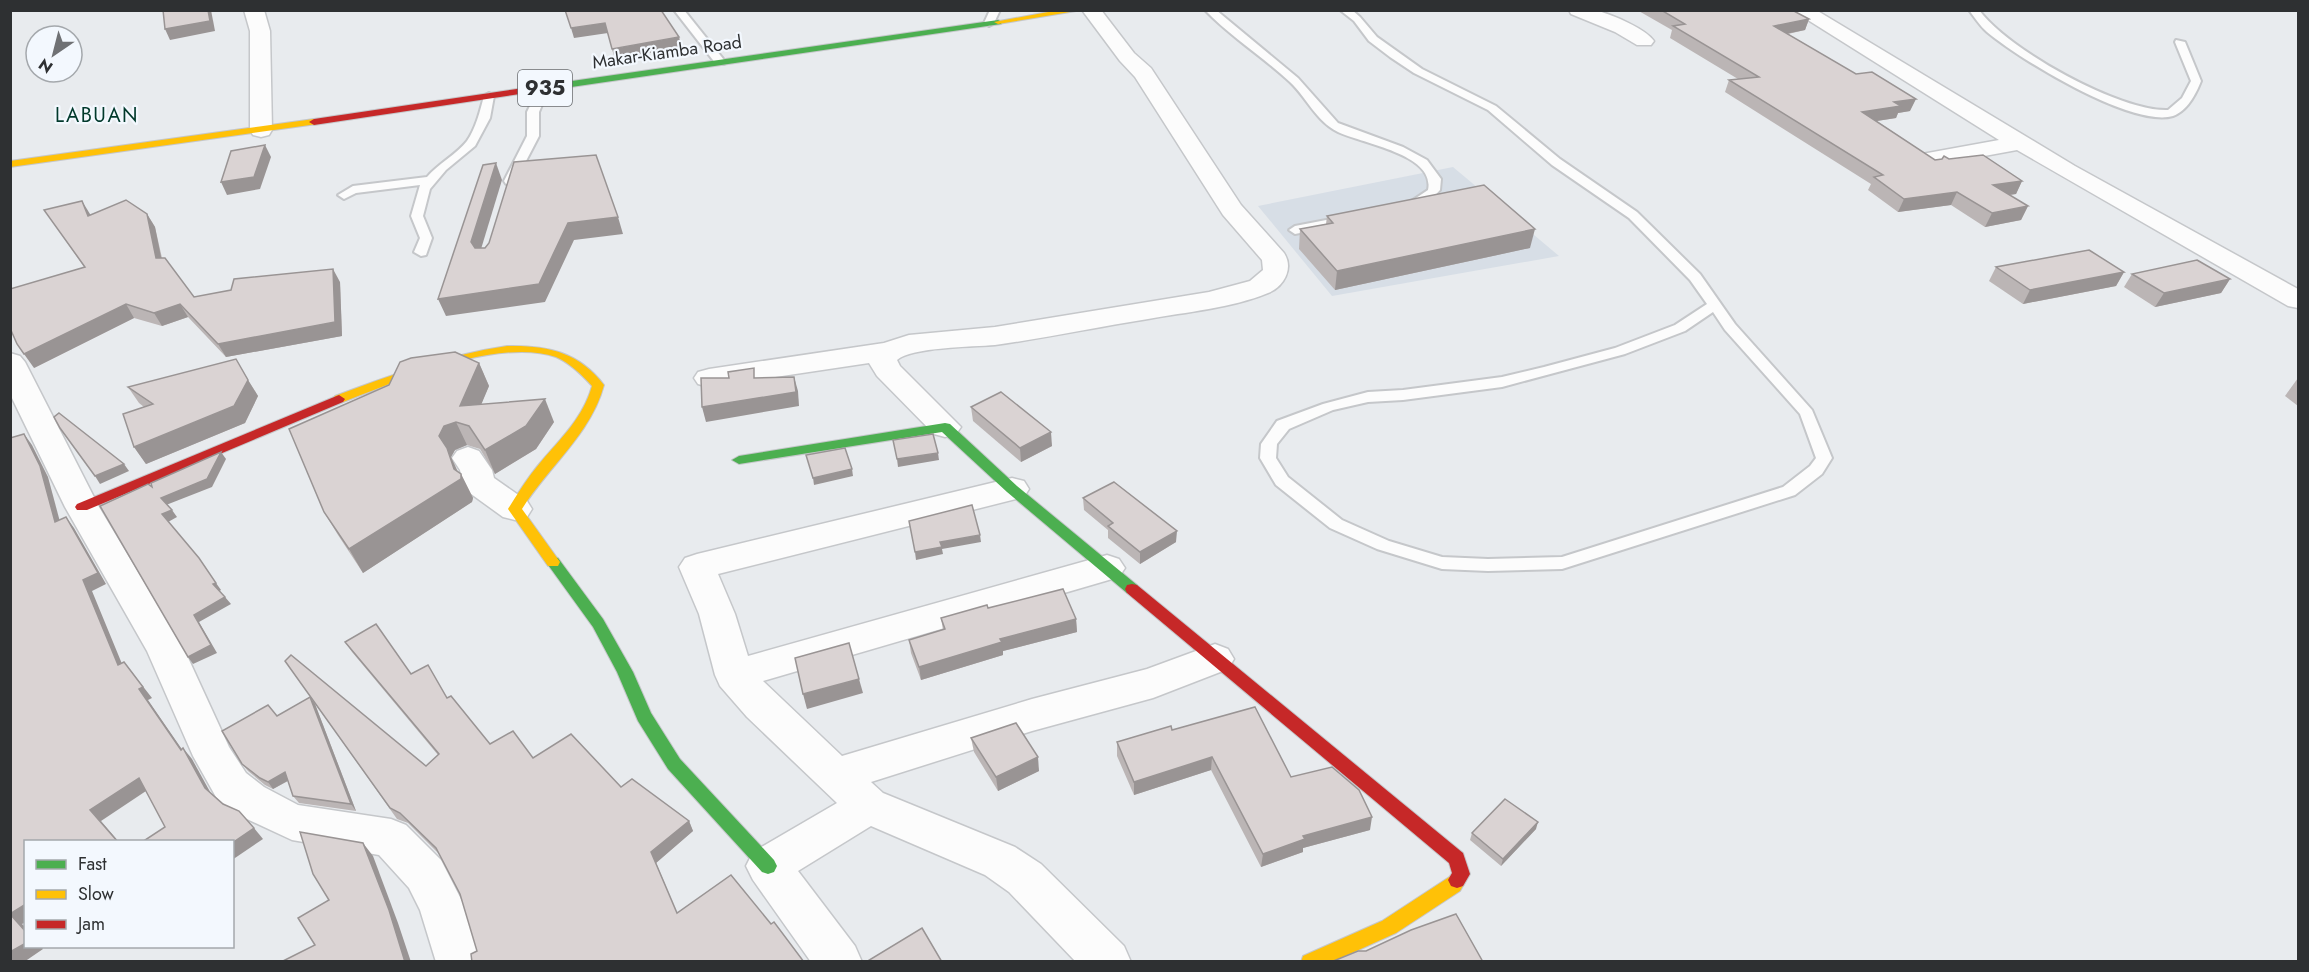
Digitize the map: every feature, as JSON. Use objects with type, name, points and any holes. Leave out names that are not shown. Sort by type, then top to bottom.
[{"type":"street","points":[[254,10],[260,31],[261,130]]},
{"type":"street","name":"Makar-Kiamba Road","points":[[10,164],[261,130],[720,62],[992,17],[1078,10]]},
{"type":"street","points":[[709,378],[889,351],[909,344],[996,336],[1199,302],[1260,287],[1270,279],[1276,270],[1275,259],[1232,210],[1143,73],[1127,57],[1091,10]]},
{"type":"street","points":[[1578,10],[1622,28],[1644,41]]},
{"type":"street","points":[[1801,10],[2019,143],[2298,300]]},
{"type":"street","points":[[1930,159],[2019,143]]},
{"type":"street","points":[[82,507],[272,426],[419,370],[448,362],[509,351],[552,352],[586,372],[598,385],[595,405],[577,432],[550,460],[515,509]]},
{"type":"street","points":[[889,351],[882,359],[887,370],[1012,489],[1457,859],[1461,874],[1454,885],[1389,927],[1310,962]]},
{"type":"street","points":[[10,362],[82,507],[165,649],[213,756],[231,785],[249,800],[292,822],[391,838],[425,874],[442,907],[459,962]]},
{"type":"street","points":[[739,460],[945,427]]},
{"type":"street","points":[[468,458],[476,471],[479,483],[515,509],[598,623],[625,672],[644,716],[674,764],[768,866],[839,962]]},
{"type":"street","points":[[1012,489],[697,567],[717,614],[734,675],[761,706],[868,806],[1000,861],[1025,878],[1108,962]]},
{"type":"street","points":[[734,675],[1107,568]]},
{"type":"street","points":[[835,776],[1032,715],[1153,683],[1215,659]]},
{"type":"street","points":[[768,866],[868,806]]},
{"type":"lane","points":[[679,10],[720,62]]},
{"type":"lane","points":[[1210,10],[1276,63],[1302,88],[1320,113],[1334,125],[1408,153],[1423,162],[1432,172],[1436,183],[1435,192],[1426,200],[1399,209]]},
{"type":"lane","points":[[1344,10],[1357,19],[1373,39],[1394,56],[1418,71],[1492,108],[1556,162],[1633,215],[1695,278],[1713,306],[1807,412],[1824,458],[1816,470],[1789,491],[1562,563],[1488,565],[1442,563],[1383,545],[1336,524],[1282,481],[1268,458],[1269,444],[1283,425],[1328,407],[1368,397],[1403,395],[1502,382],[1620,351],[1680,328],[1713,306]]},
{"type":"lane","points":[[1974,10],[1989,29],[2032,58],[2094,94],[2137,111],[2169,113],[2181,105],[2192,90],[2196,81],[2180,42]]},
{"type":"lane","points":[[505,197],[510,181],[533,136],[532,112],[544,88]]},
{"type":"lane","points":[[421,252],[426,238],[417,216],[424,188],[442,167],[471,144],[484,118],[489,96]]},
{"type":"lane","points":[[344,195],[353,189],[431,180]]},
{"type":"lane","points":[[1295,230],[1364,216]]},
{"type":"shaded area","points":[[1453,167],[1559,256],[1332,296],[1258,206]]},
{"type":"building","points":[[163,10],[208,10],[210,21],[165,29]]},
{"type":"building","points":[[565,10],[661,10],[679,37],[612,49],[605,23],[571,28]]},
{"type":"building","points":[[1661,10],[1792,10],[1809,19],[1774,26],[1856,74],[1872,72],[1916,99],[1894,102],[1901,106],[1862,112],[1935,160],[1942,159],[1944,156],[1949,159],[1983,155],[2022,181],[1993,185],[2028,206],[1992,213],[1957,192],[1904,199],[1874,177],[1883,175],[1729,80],[1759,77],[1673,26],[1685,24]]},
{"type":"building","points":[[265,145],[254,177],[221,182],[231,151]]},
{"type":"building","points":[[596,155],[618,217],[568,223],[539,284],[438,299],[483,165],[496,163],[471,242],[475,248],[485,248],[489,243],[514,162]]},
{"type":"building","points":[[1484,185],[1535,229],[1337,271],[1300,229],[1333,223],[1327,216]]},
{"type":"building","points":[[126,200],[147,214],[156,258],[165,258],[194,297],[231,290],[234,279],[333,269],[335,322],[218,344],[180,304],[154,313],[126,304],[24,354],[10,328],[10,289],[85,267],[44,210],[82,201],[88,216]]},
{"type":"building","points":[[2089,250],[2124,272],[2030,290],[1996,267]]},
{"type":"building","points":[[2197,260],[2230,279],[2164,293],[2132,274]]},
{"type":"building","points":[[455,352],[479,363],[460,406],[545,399],[526,426],[485,450],[469,426],[456,422],[444,426],[439,436],[447,448],[454,469],[461,474],[461,479],[349,549],[324,512],[289,429],[389,385],[400,362],[411,358]]},
{"type":"building","points":[[236,359],[248,380],[234,406],[134,447],[123,414],[153,404],[128,387]]},
{"type":"building","points":[[754,368],[754,378],[794,377],[796,392],[702,407],[701,378],[729,378],[728,372]]},
{"type":"building","points":[[1001,392],[1051,432],[1020,448],[971,407]]},
{"type":"building","points":[[59,413],[124,464],[95,476],[60,428],[54,417]]},
{"type":"building","points":[[24,434],[40,466],[55,522],[66,517],[98,573],[83,580],[118,665],[124,662],[143,687],[139,689],[181,750],[183,748],[205,788],[223,804],[239,811],[254,828],[234,842],[145,840],[165,827],[139,778],[90,810],[116,840],[24,840],[24,905],[10,914],[10,438]]},
{"type":"building","points":[[933,434],[938,453],[897,459],[893,440]]},
{"type":"building","points":[[845,448],[852,469],[813,478],[806,455]]},
{"type":"building","points":[[221,452],[207,479],[161,498],[172,510],[162,514],[199,558],[216,583],[213,584],[225,597],[194,615],[211,645],[188,657],[100,506],[148,484],[152,487],[151,483]]},
{"type":"building","points":[[1114,482],[1177,531],[1140,552],[1108,526],[1113,523],[1083,498]]},
{"type":"building","points":[[972,505],[980,535],[940,542],[942,547],[915,552],[909,521]]},
{"type":"building","points":[[1063,589],[1076,619],[1000,639],[1002,642],[919,667],[909,640],[945,629],[941,618],[987,605],[988,608]]},
{"type":"building","points":[[376,624],[411,674],[428,665],[447,698],[451,696],[490,744],[513,731],[533,758],[571,734],[621,787],[632,779],[689,821],[651,852],[677,913],[731,875],[771,924],[774,922],[804,962],[472,962],[471,954],[477,951],[460,894],[436,848],[400,813],[390,808],[285,661],[291,655],[426,766],[439,754],[345,642]]},
{"type":"building","points":[[849,643],[859,679],[803,694],[795,658]]},
{"type":"building","points":[[310,697],[351,804],[293,796],[285,772],[268,782],[260,778],[242,764],[222,731],[268,705],[277,716]]},
{"type":"building","points":[[1255,707],[1291,777],[1332,767],[1359,790],[1372,817],[1303,836],[1305,839],[1263,854],[1212,757],[1134,782],[1117,742],[1171,726],[1172,730]]},
{"type":"building","points":[[1016,723],[1038,757],[996,777],[971,738]]},
{"type":"building","points":[[1505,799],[1538,822],[1503,859],[1472,833]]},
{"type":"building","points":[[300,832],[363,843],[389,910],[405,962],[281,962],[315,945],[298,918],[329,900],[313,874]]},
{"type":"building","points":[[10,914],[24,930],[24,944],[10,952]]},
{"type":"building","points":[[1456,914],[1483,962],[1331,962],[1358,951],[1366,951],[1411,930]]},
{"type":"building","points":[[922,928],[942,962],[866,962]]},
{"type":"traffic: fast","points":[[544,88],[998,22]]},
{"type":"traffic: fast","points":[[739,460],[945,427],[1012,489],[1132,589]]},
{"type":"traffic: fast","points":[[553,562],[598,623],[625,672],[644,716],[674,764],[768,866]]},
{"type":"traffic: slow","points":[[998,22],[1078,10]]},
{"type":"traffic: slow","points":[[10,164],[314,122]]},
{"type":"traffic: slow","points":[[339,399],[417,370],[507,349],[534,349],[558,354],[575,363],[598,385],[595,398],[584,419],[541,471],[515,509],[553,562]]},
{"type":"traffic: slow","points":[[1310,962],[1389,927],[1454,885],[1457,880]]},
{"type":"traffic: jam","points":[[314,122],[544,88]]},
{"type":"traffic: jam","points":[[82,507],[339,399]]},
{"type":"traffic: jam","points":[[1132,589],[1457,859],[1461,874],[1457,880]]},
{"type":"district","name":"LABUAN","points":[[97,115]]}]
